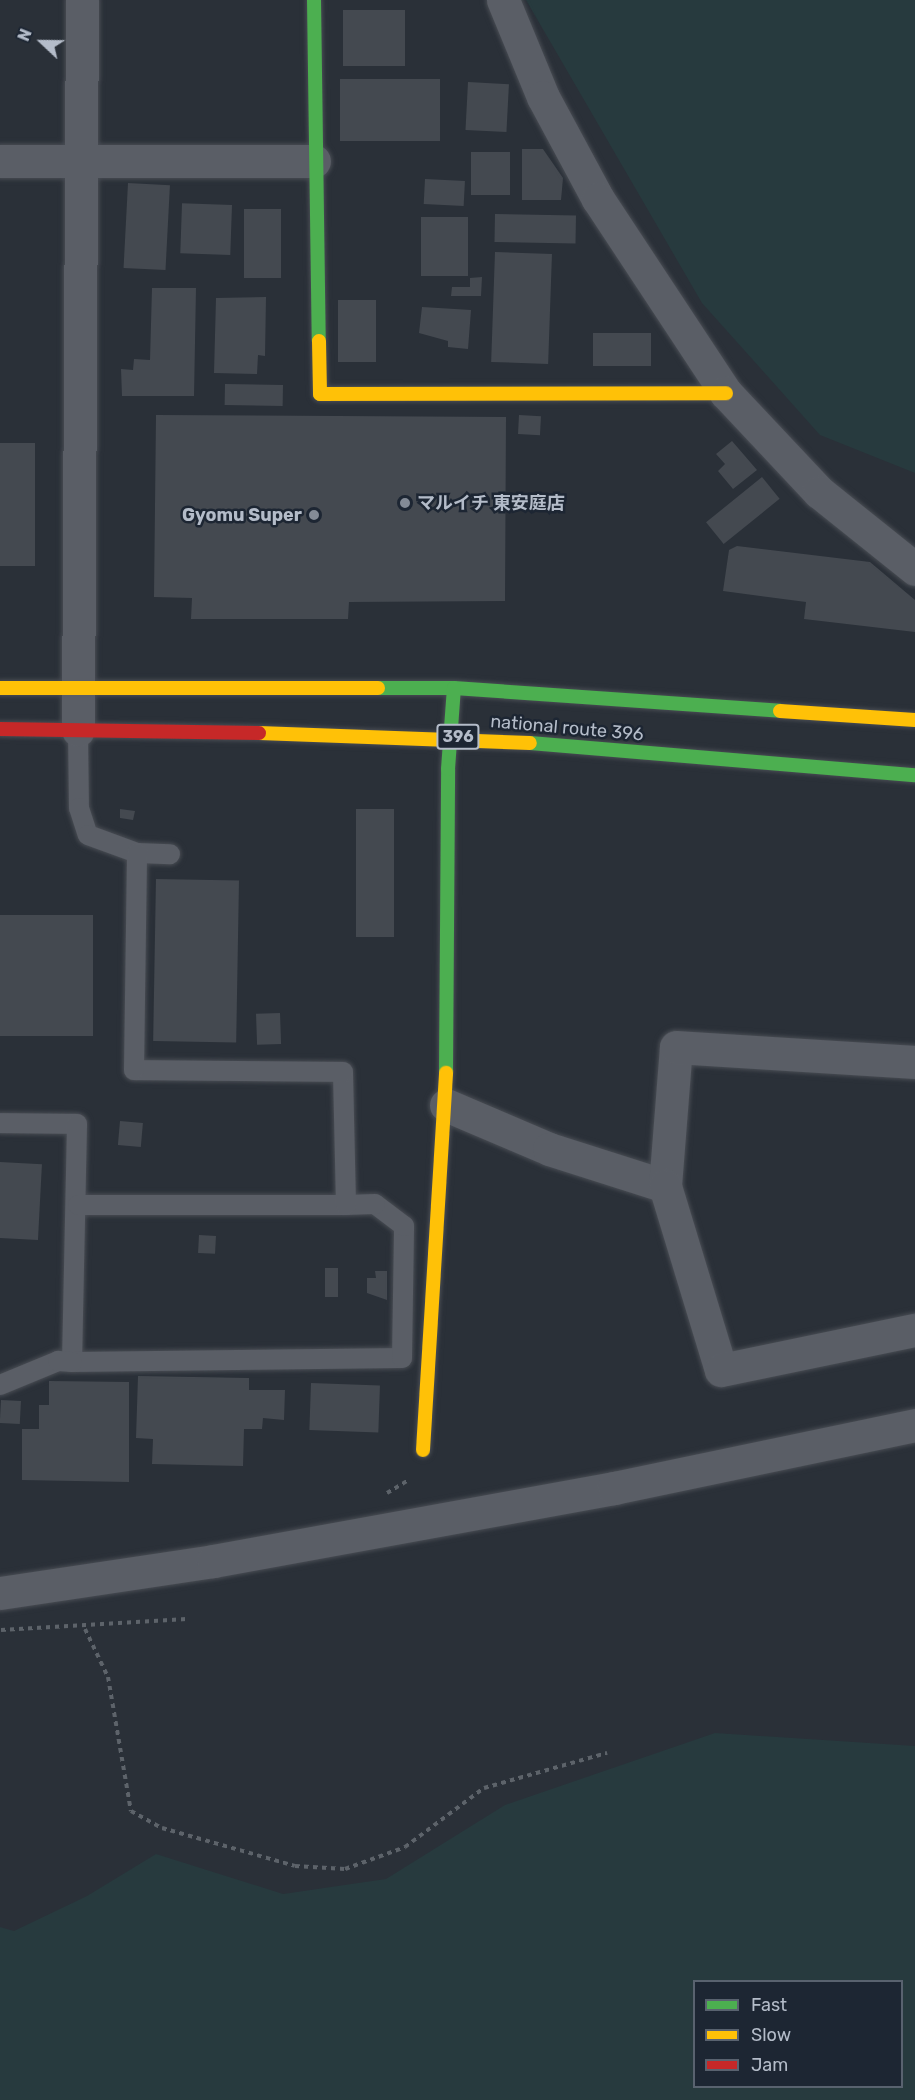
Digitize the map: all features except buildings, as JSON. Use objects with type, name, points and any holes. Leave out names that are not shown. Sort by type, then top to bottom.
[{"type":"main road","points":[[314,0],[314,161],[320,394],[726,393]]},
{"type":"main road","name":"national route 396","points":[[0,688],[79,690],[454,688],[915,720]]},
{"type":"main road","points":[[423,1450],[446,1105],[450,736],[454,688]]},
{"type":"main road","name":"national route 396","points":[[0,729],[450,736],[915,775]]},
{"type":"street","points":[[78,730],[82,0]]},
{"type":"street","points":[[503,0],[543,97],[598,199],[726,393],[819,492],[915,569]]},
{"type":"street","points":[[0,160],[314,161]]},
{"type":"street","points":[[915,1062],[676,1047],[664,1186],[721,1370],[915,1330]]},
{"type":"street","points":[[446,1105],[549,1149],[664,1186]]},
{"type":"street","points":[[0,1593],[213,1561],[567,1497],[915,1425]]},
{"type":"lane","points":[[78,730],[79,808],[88,835],[137,853],[170,854]]},
{"type":"lane","points":[[137,853],[134,1070],[343,1072],[346,1205]]},
{"type":"lane","points":[[0,1123],[77,1124],[78,1205],[72,1362]]},
{"type":"lane","points":[[0,1385],[58,1361],[402,1358],[404,1226],[375,1204],[78,1205]]},
{"type":"path","points":[[375,1495],[414,1477],[423,1450]]},
{"type":"path","points":[[0,1630],[85,1629],[187,1619]]},
{"type":"path","points":[[85,1629],[108,1677],[131,1811],[162,1828],[295,1866],[345,1869],[405,1847],[484,1788],[607,1753]]},
{"type":"green space","points":[[526,0],[915,0],[915,473],[820,435],[702,303]]},
{"type":"green space","points":[[715,1733],[915,1746],[915,2100],[0,2100],[0,1927],[14,1931],[87,1896],[156,1854],[283,1894],[386,1879],[505,1805]]},
{"type":"traffic: fast","points":[[314,0],[319,341]]},
{"type":"traffic: fast","points":[[378,688],[454,688],[780,711]]},
{"type":"traffic: fast","points":[[446,1073],[448,769],[454,688]]},
{"type":"traffic: fast","points":[[530,743],[915,775]]},
{"type":"traffic: slow","points":[[319,341],[320,394],[726,393]]},
{"type":"traffic: slow","points":[[0,688],[378,688]]},
{"type":"traffic: slow","points":[[780,711],[915,720]]},
{"type":"traffic: slow","points":[[259,733],[530,743]]},
{"type":"traffic: slow","points":[[423,1450],[446,1073]]},
{"type":"traffic: jam","points":[[0,729],[259,733]]},
{"type":"place","name":"マルイチ 東安庭店","points":[[405,503]]},
{"type":"place","name":"Gyomu Super","points":[[314,515]]}]
